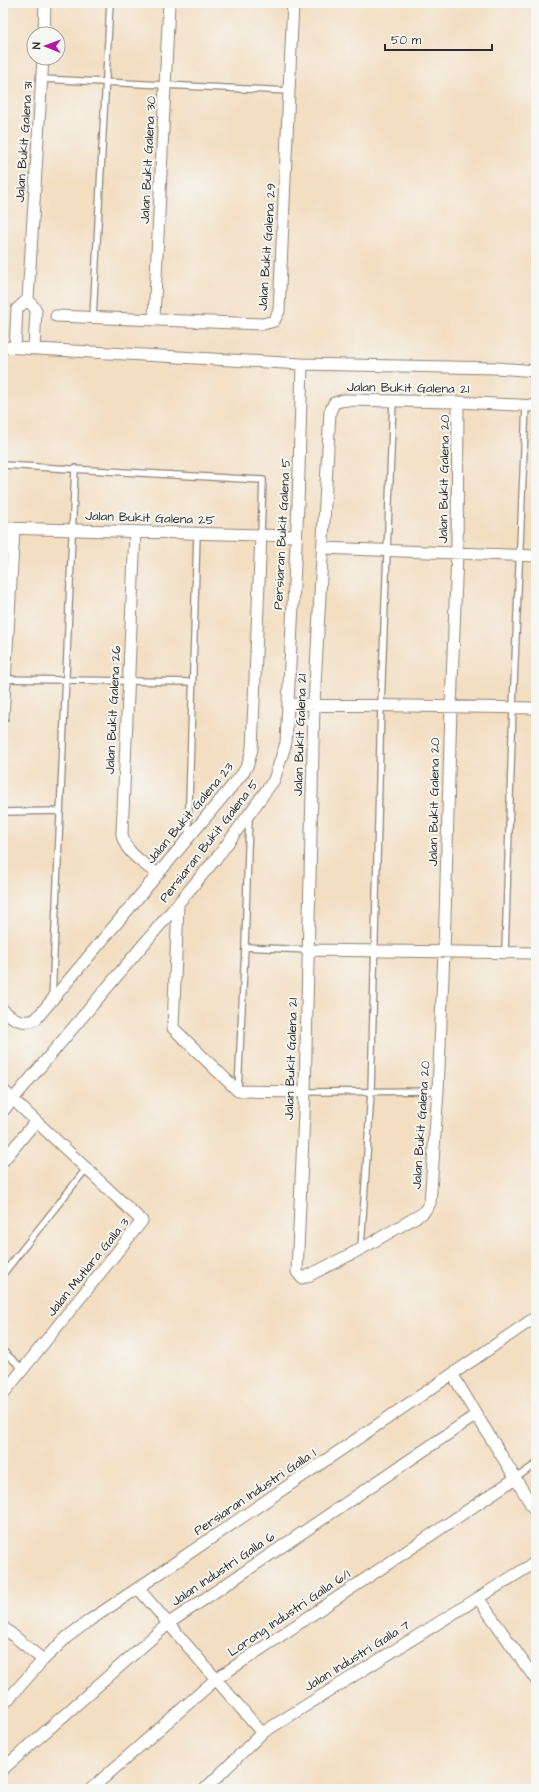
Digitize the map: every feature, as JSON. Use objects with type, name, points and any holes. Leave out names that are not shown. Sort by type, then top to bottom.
[{"type":"street","points":[[45,26],[46,3]]},
{"type":"street","name":"Jalan Bukit Galena 30","points":[[154,319],[169,3]]},
{"type":"street","name":"Jalan Bukit Galena 29","points":[[56,316],[263,324],[274,321],[279,311],[293,3]]},
{"type":"street","name":"Jalan Bukit Galena 31","points":[[34,349],[36,310],[28,299],[43,66]]},
{"type":"street","points":[[15,348],[17,309],[28,299]]},
{"type":"street","points":[[3,347],[302,364],[496,368],[536,371]]},
{"type":"street","name":"Persiaran Bukit Galena 5","points":[[3,1111],[12,1098],[219,855],[274,780],[286,743],[296,536],[302,364]]},
{"type":"street","name":"Jalan Bukit Galena 21","points":[[361,1249],[306,1277],[302,1278],[297,1272],[305,1092],[314,704],[330,412],[334,403],[344,400],[458,402],[531,406]]},
{"type":"street","name":"Jalan Bukit Galena 20","points":[[361,1249],[424,1213],[430,1203],[438,1091],[444,952],[457,553],[458,402]]},
{"type":"street","points":[[3,717],[8,529]]},
{"type":"street","name":"Jalan Bukit Galena 25","points":[[8,529],[296,536]]},
{"type":"street","name":"Jalan Bukit Galena 26","points":[[135,532],[122,840],[131,853],[157,874]]},
{"type":"street","name":"Jalan Bukit Galena 23","points":[[3,1010],[11,1017],[22,1022],[30,1022],[36,1019],[243,773],[248,764],[252,749],[261,535]]},
{"type":"street","points":[[322,548],[536,556]]},
{"type":"street","points":[[288,704],[536,708]]},
{"type":"street","points":[[178,904],[174,1028],[238,1091],[305,1092]]},
{"type":"street","points":[[308,950],[536,953]]},
{"type":"street","name":"Jalan Mutiara Galla 3","points":[[3,1090],[142,1222],[3,1394]]},
{"type":"street","points":[[3,1161],[36,1121]]},
{"type":"street","name":"Persiaran Industri Galla 1","points":[[3,1705],[43,1660],[90,1620],[453,1375],[536,1317]]},
{"type":"street","points":[[453,1375],[536,1513]]},
{"type":"street","name":"Jalan Industri Galla 6","points":[[3,1769],[169,1623],[476,1415]]},
{"type":"street","name":"Lorong Industri Galla 6/1","points":[[91,1789],[216,1679],[516,1478]]},
{"type":"street","name":"Jalan Industri Galla 7","points":[[205,1789],[262,1733],[536,1562]]},
{"type":"street","points":[[138,1588],[262,1733]]},
{"type":"street","points":[[478,1598],[536,1680]]},
{"type":"street","points":[[3,1627],[43,1660]]},
{"type":"lane","points":[[93,317],[104,82],[110,3]]},
{"type":"lane","points":[[42,79],[289,91]]},
{"type":"lane","points":[[361,1249],[371,1092],[381,705],[393,401]]},
{"type":"lane","points":[[505,952],[519,555],[531,406]]},
{"type":"lane","points":[[3,465],[263,480],[261,535]]},
{"type":"lane","points":[[52,1001],[75,468]]},
{"type":"lane","points":[[188,839],[197,534]]},
{"type":"lane","points":[[4,679],[193,682]]},
{"type":"lane","points":[[3,812],[60,811]]},
{"type":"lane","points":[[238,1091],[245,947],[249,814]]},
{"type":"lane","points":[[245,947],[308,950]]},
{"type":"lane","points":[[305,1092],[438,1091]]},
{"type":"lane","points":[[3,1274],[86,1169]]},
{"type":"lane","points":[[3,1350],[23,1369]]},
{"type":"lane","points":[[516,1478],[536,1464]]}]
